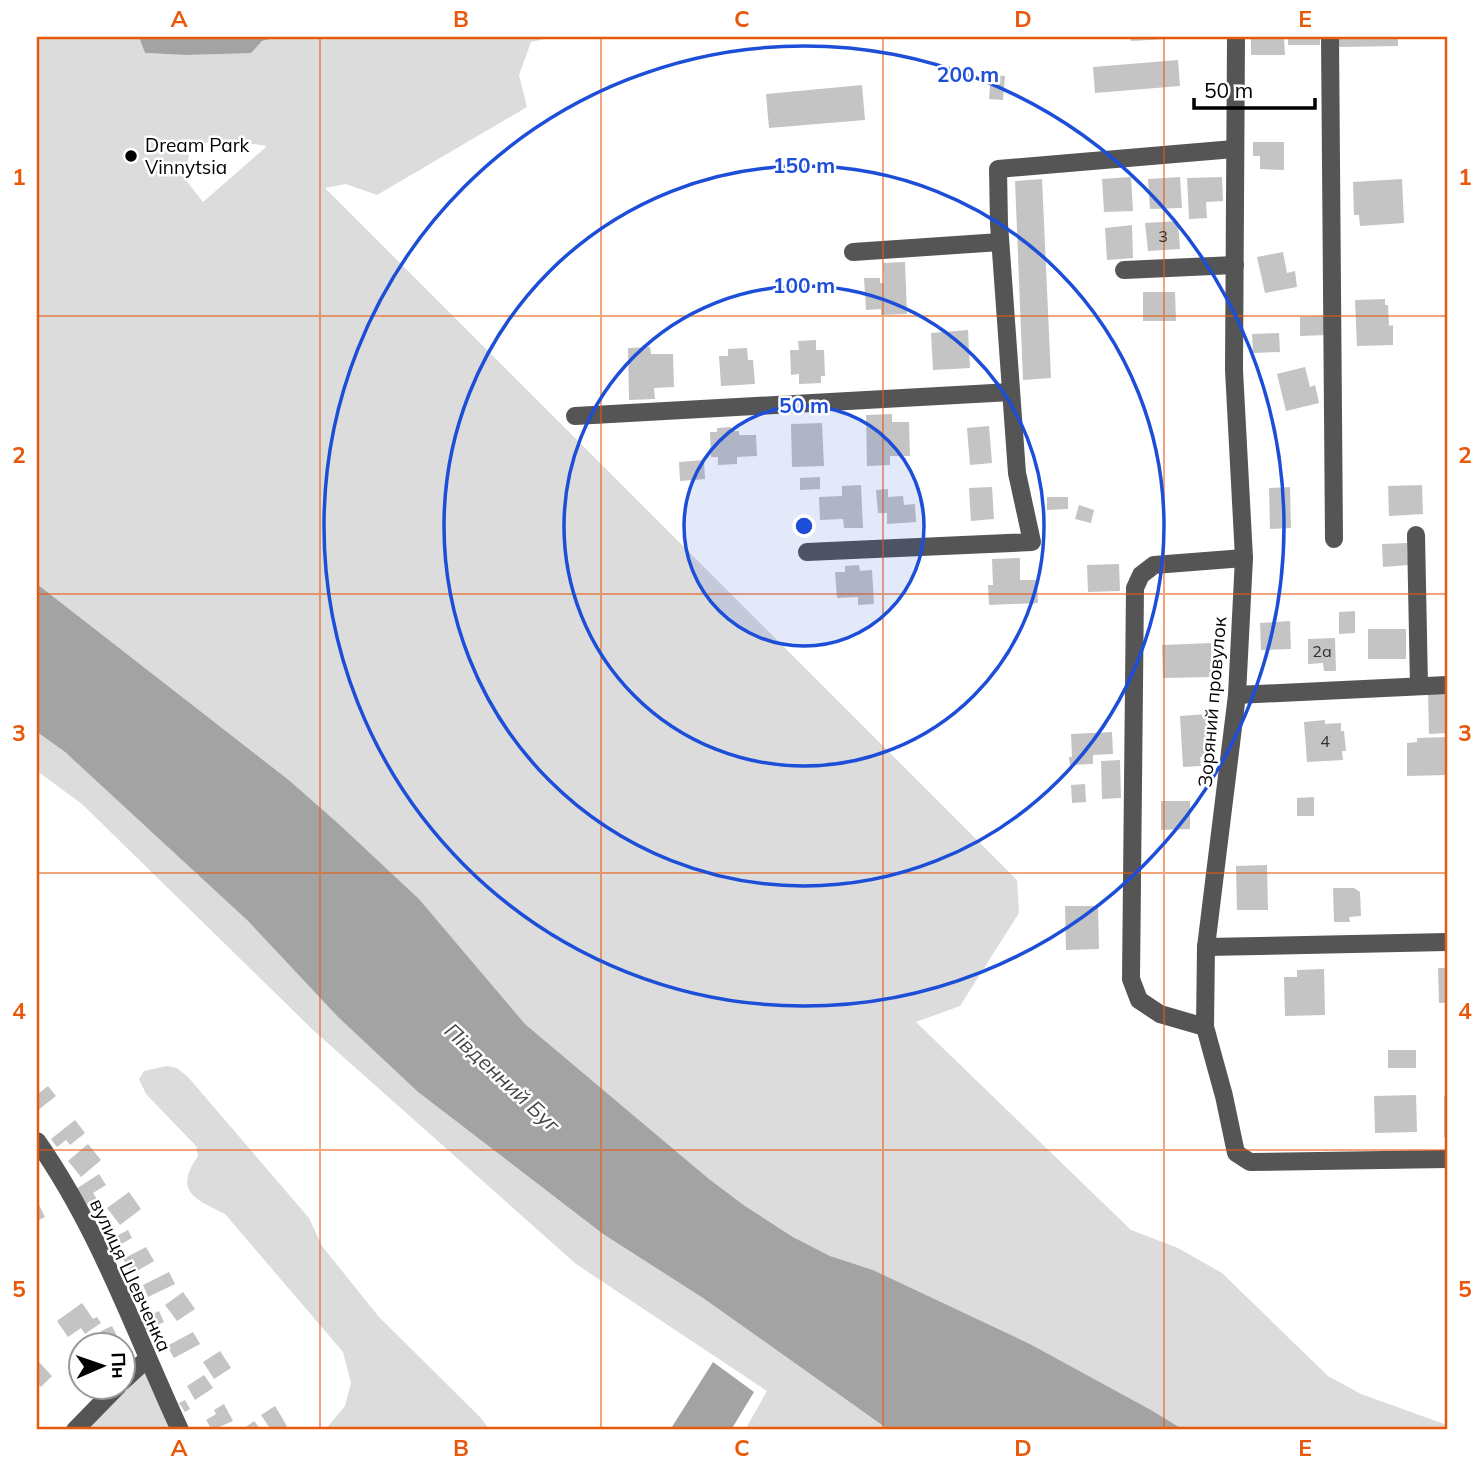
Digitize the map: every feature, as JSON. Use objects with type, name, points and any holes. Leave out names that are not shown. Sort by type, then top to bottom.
[{"type":"street","name":"Зоряний провулок","points":[[1236,37],[1234,370],[1244,558],[1237,695],[1206,947],[1205,1027],[1224,1096],[1233,1146],[1236,1153],[1250,1162],[1447,1159]]},
{"type":"street","points":[[1330,37],[1334,539]]},
{"type":"street","points":[[807,552],[1032,542],[1017,473],[1000,242],[999,169],[1234,149]]},
{"type":"street","points":[[853,252],[1000,242]]},
{"type":"street","points":[[1124,270],[1235,265]]},
{"type":"street","points":[[575,416],[1011,392]]},
{"type":"street","points":[[1416,535],[1419,685]]},
{"type":"street","points":[[1205,1027],[1160,1013],[1139,1000],[1131,979],[1135,588],[1141,575],[1154,565],[1244,558]]},
{"type":"street","points":[[1237,695],[1447,685]]},
{"type":"street","points":[[1206,947],[1447,942]]},
{"type":"street","name":"вулиця Шевченка","points":[[37,1141],[56,1167],[104,1259],[180,1430]]},
{"type":"street","points":[[136,1369],[147,1359]]},
{"type":"street","points":[[75,1430],[105,1400]]},
{"type":"shaded area","points":[[37,37],[139,37],[145,53],[187,55],[213,54],[279,37],[553,37],[531,42],[519,75],[527,107],[377,195],[346,184],[325,188],[1017,880],[1019,913],[960,1006],[916,1022],[1131,1230],[1178,1248],[1222,1273],[1328,1376],[1361,1394],[1447,1425],[1447,1430],[1184,1430],[1030,1344],[873,1270],[830,1256],[793,1237],[709,1179],[525,1024],[419,899],[290,781],[37,584]],"holes":[[[221,139],[267,146],[203,202],[185,179],[190,147]]]},
{"type":"shaded area","points":[[37,732],[65,752],[248,921],[338,1017],[418,1092],[603,1234],[703,1298],[889,1430],[745,1430],[767,1391],[576,1264],[313,1030],[82,804],[37,771]]},
{"type":"shaded area","points":[[167,1066],[177,1068],[188,1077],[309,1218],[322,1246],[379,1317],[490,1430],[325,1430],[345,1406],[351,1383],[343,1352],[225,1214],[191,1193],[187,1178],[198,1156],[196,1146],[146,1094],[139,1079],[144,1071]]},
{"type":"shaded area","points":[[147,1359],[180,1430],[82,1430],[109,1400],[136,1400],[136,1371]]},
{"type":"water","points":[[139,37],[279,37],[262,41],[251,53],[186,55],[145,53]]},
{"type":"water","name":"Південний Буг","points":[[37,584],[290,781],[419,899],[525,1024],[709,1179],[745,1206],[793,1237],[830,1256],[873,1270],[1030,1344],[1184,1430],[889,1430],[703,1298],[603,1234],[418,1092],[338,1017],[248,921],[65,752],[37,732]]},
{"type":"water","points":[[713,1362],[754,1392],[731,1430],[670,1430]]},
{"type":"building","points":[[1131,37],[1166,37],[1166,39],[1131,41]]},
{"type":"building","points":[[1251,37],[1284,37],[1285,55],[1251,55]]},
{"type":"building","points":[[1288,37],[1320,37],[1320,45],[1288,45]]},
{"type":"building","points":[[1339,37],[1398,37],[1398,46],[1339,47]]},
{"type":"building","points":[[1178,60],[1180,86],[1095,93],[1093,67]]},
{"type":"building","points":[[991,75],[1005,76],[1003,100],[989,99]]},
{"type":"building","points":[[862,85],[865,120],[769,128],[766,94]]},
{"type":"building","points":[[1253,142],[1284,142],[1284,170],[1260,169],[1260,156],[1253,156]]},
{"type":"building","points":[[1131,177],[1133,211],[1104,212],[1102,179]]},
{"type":"building","points":[[1180,177],[1182,208],[1150,209],[1148,179]]},
{"type":"building","points":[[1222,177],[1223,201],[1206,202],[1207,218],[1189,219],[1187,178]]},
{"type":"building","points":[[1042,179],[1051,378],[1023,380],[1015,181]]},
{"type":"building","points":[[1402,179],[1404,223],[1360,226],[1359,215],[1354,215],[1353,182]]},
{"type":"building","points":[[1178,221],[1180,249],[1148,251],[1145,223]]},
{"type":"building","points":[[1132,225],[1133,258],[1107,260],[1105,228]]},
{"type":"building","points":[[1283,252],[1287,273],[1295,271],[1297,287],[1265,293],[1257,257]]},
{"type":"building","points":[[905,262],[907,314],[881,315],[881,309],[866,310],[864,278],[880,278],[880,283],[884,283],[883,263]]},
{"type":"building","points":[[1143,292],[1175,292],[1176,321],[1143,321]]},
{"type":"building","points":[[1385,299],[1389,326],[1393,325],[1393,345],[1357,346],[1355,300]]},
{"type":"building","points":[[1327,316],[1327,335],[1300,336],[1300,317]]},
{"type":"building","points":[[968,330],[970,368],[933,370],[931,333]]},
{"type":"building","points":[[1279,333],[1280,352],[1253,353],[1252,334]]},
{"type":"building","points":[[816,340],[816,350],[824,350],[825,376],[821,376],[821,383],[799,384],[799,374],[791,375],[790,350],[799,350],[798,341]]},
{"type":"building","points":[[650,347],[651,354],[673,354],[674,387],[654,388],[655,399],[629,400],[628,348]]},
{"type":"building","points":[[747,348],[748,360],[753,360],[755,384],[721,386],[719,356],[728,356],[728,349]]},
{"type":"building","points":[[1305,367],[1310,387],[1315,385],[1319,403],[1286,411],[1277,374]]},
{"type":"building","points":[[892,414],[892,422],[909,422],[910,456],[890,456],[890,465],[867,466],[866,415]]},
{"type":"building","points":[[822,423],[824,466],[792,467],[791,424]]},
{"type":"building","points":[[989,426],[992,463],[970,465],[967,428]]},
{"type":"building","points":[[731,427],[731,431],[739,431],[739,435],[756,435],[757,456],[737,457],[737,464],[718,465],[718,457],[711,457],[710,432],[717,432],[717,428]]},
{"type":"building","points":[[704,460],[705,479],[680,481],[679,462]]},
{"type":"building","points":[[820,477],[820,489],[800,490],[800,478]]},
{"type":"building","points":[[861,485],[863,528],[844,528],[843,519],[820,520],[819,497],[842,496],[842,486]]},
{"type":"building","points":[[1422,485],[1423,514],[1389,516],[1388,486]]},
{"type":"building","points":[[992,487],[994,519],[971,521],[969,488]]},
{"type":"building","points":[[1290,487],[1291,528],[1270,529],[1269,488]]},
{"type":"building","points":[[888,489],[888,497],[903,496],[904,505],[915,504],[916,522],[887,524],[887,513],[878,513],[876,490]]},
{"type":"building","points":[[1047,497],[1068,497],[1068,509],[1047,510]]},
{"type":"building","points":[[1079,505],[1094,510],[1091,523],[1075,519]]},
{"type":"building","points":[[1407,543],[1408,565],[1383,567],[1382,544]]},
{"type":"building","points":[[1020,558],[1020,580],[1037,580],[1038,603],[989,605],[988,585],[993,585],[992,559]]},
{"type":"building","points":[[1119,564],[1120,591],[1088,592],[1087,565]]},
{"type":"building","points":[[859,565],[860,571],[872,570],[874,604],[858,605],[858,597],[837,598],[835,572],[845,572],[845,566]]},
{"type":"building","points":[[1355,611],[1355,633],[1339,634],[1339,612]]},
{"type":"building","points":[[1290,621],[1291,649],[1261,650],[1260,623]]},
{"type":"building","points":[[1368,629],[1406,629],[1406,659],[1368,659]]},
{"type":"building","points":[[1335,638],[1336,671],[1324,671],[1323,663],[1308,664],[1308,639]]},
{"type":"building","points":[[1211,643],[1212,677],[1163,678],[1162,645]]},
{"type":"building","points":[[1447,691],[1447,733],[1429,734],[1428,692]]},
{"type":"building","points":[[1207,714],[1210,756],[1200,757],[1201,766],[1183,767],[1180,716]]},
{"type":"building","points":[[1325,720],[1325,724],[1341,723],[1346,751],[1342,751],[1343,760],[1307,762],[1304,722]]},
{"type":"building","points":[[1112,732],[1113,754],[1093,755],[1093,764],[1070,765],[1071,734]]},
{"type":"building","points":[[1447,737],[1447,775],[1407,776],[1407,743],[1417,742],[1417,738]]},
{"type":"building","points":[[1120,760],[1121,798],[1102,799],[1101,761]]},
{"type":"building","points":[[1085,784],[1086,802],[1072,803],[1071,785]]},
{"type":"building","points":[[1314,797],[1314,816],[1297,816],[1297,798]]},
{"type":"building","points":[[1161,801],[1190,801],[1190,829],[1161,830]]},
{"type":"building","points":[[1267,865],[1268,910],[1237,910],[1236,866]]},
{"type":"building","points":[[1333,888],[1354,888],[1360,892],[1361,916],[1349,917],[1350,922],[1334,922]]},
{"type":"building","points":[[1065,906],[1098,906],[1099,949],[1066,950]]},
{"type":"building","points":[[1438,968],[1447,968],[1447,1003],[1439,1003]]},
{"type":"building","points":[[1324,969],[1325,1015],[1285,1016],[1284,977],[1297,977],[1297,970]]},
{"type":"building","points":[[1388,1050],[1416,1050],[1416,1068],[1388,1068]]},
{"type":"building","points":[[48,1086],[56,1096],[37,1111],[37,1089],[39,1093]]},
{"type":"building","points":[[1416,1095],[1417,1132],[1375,1133],[1374,1096]]},
{"type":"building","points":[[1444,1096],[1447,1096],[1447,1137],[1444,1137]]},
{"type":"building","points":[[75,1120],[85,1133],[70,1145],[66,1140],[57,1147],[51,1139]]},
{"type":"building","points":[[88,1144],[101,1160],[81,1177],[68,1161]]},
{"type":"building","points":[[99,1174],[106,1185],[93,1193],[97,1199],[87,1205],[76,1189]]},
{"type":"building","points":[[129,1192],[141,1209],[120,1225],[107,1208]]},
{"type":"building","points":[[37,1201],[45,1217],[37,1221]]},
{"type":"building","points":[[128,1230],[132,1238],[114,1248],[109,1240]]},
{"type":"building","points":[[146,1247],[154,1261],[132,1274],[123,1259]]},
{"type":"building","points":[[169,1272],[175,1284],[148,1297],[143,1285]]},
{"type":"building","points":[[183,1292],[195,1309],[177,1321],[165,1305]]},
{"type":"building","points":[[82,1303],[93,1319],[97,1317],[101,1323],[91,1330],[66,1330],[66,1334],[57,1321]]},
{"type":"building","points":[[159,1311],[164,1322],[144,1331],[139,1320]]},
{"type":"building","points":[[193,1332],[200,1344],[174,1358],[167,1346]]},
{"type":"building","points":[[220,1351],[231,1368],[214,1379],[203,1362]]},
{"type":"building","points":[[37,1360],[52,1376],[41,1387],[37,1382]]},
{"type":"building","points":[[204,1375],[213,1388],[195,1400],[187,1386]]},
{"type":"building","points":[[185,1400],[190,1409],[185,1412],[179,1403]]},
{"type":"building","points":[[224,1404],[233,1421],[212,1430],[206,1420],[216,1414],[214,1410]]},
{"type":"building","points":[[275,1406],[287,1426],[280,1430],[271,1430],[261,1415]]},
{"type":"building","points":[[254,1421],[261,1430],[242,1430]]},
{"type":"place","name":"Dream Park Vinnytsia","points":[[131,156]]}]
